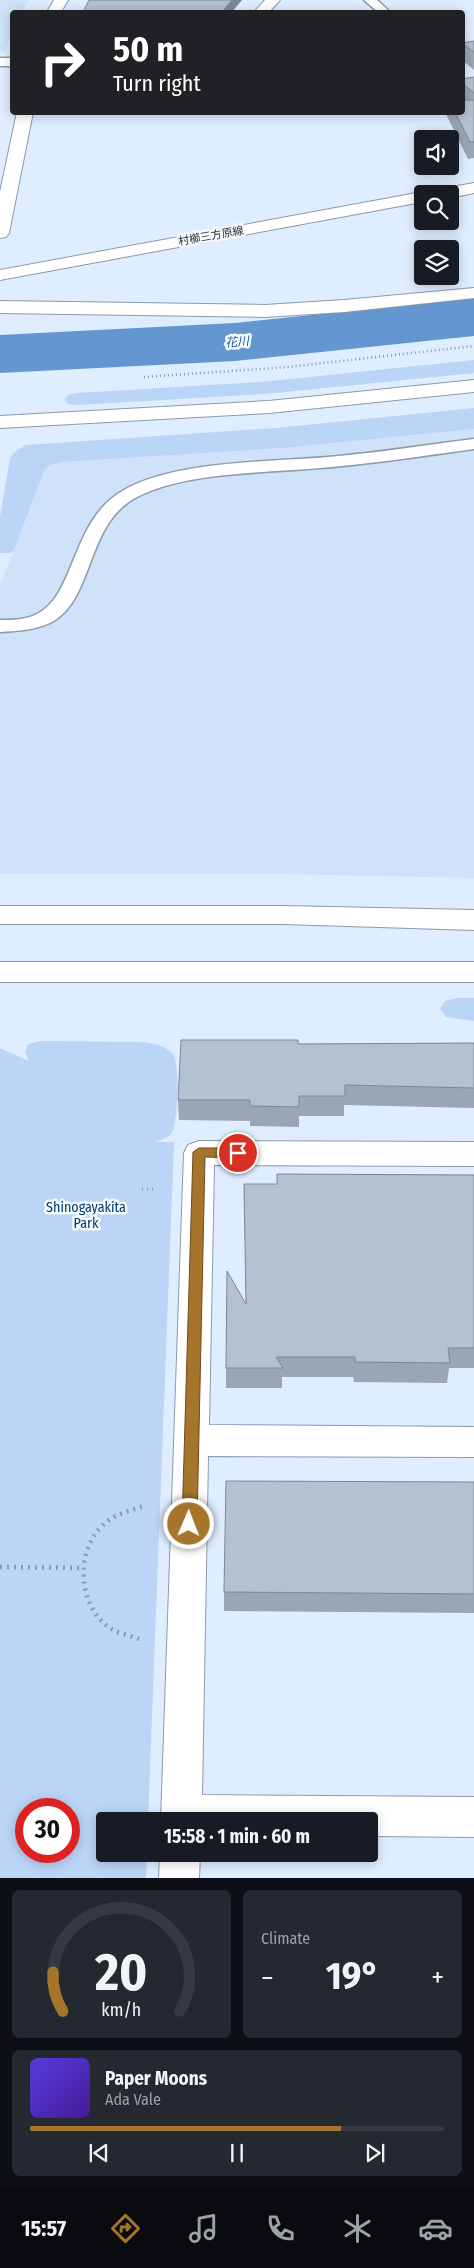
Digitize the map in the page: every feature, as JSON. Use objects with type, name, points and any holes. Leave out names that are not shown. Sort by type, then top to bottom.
[{"type":"street","points":[[263,10],[273,0]]},
{"type":"street","points":[[0,233],[24,115]]},
{"type":"street","points":[[459,191],[474,188]]},
{"type":"street","name":"村櫛三方原線","points":[[0,275],[414,198]]},
{"type":"street","points":[[0,307],[265,311],[344,306],[474,293]]},
{"type":"street","points":[[0,422],[269,406],[474,386]]},
{"type":"street","points":[[0,915],[284,915],[474,920]]},
{"type":"street","points":[[0,972],[474,972]]},
{"type":"street","points":[[181,1812],[199,1152],[474,1154]]},
{"type":"street","points":[[191,1440],[474,1442]]},
{"type":"street","points":[[378,1817],[474,1817]]},
{"type":"street","points":[[180,1862],[180,1878]]},
{"type":"lane","points":[[370,0],[382,10]]},
{"type":"lane","points":[[0,626],[27,624],[49,615],[62,602],[103,515],[124,498],[159,482],[184,475],[354,460],[474,444]]},
{"type":"path","points":[[137,378],[288,367],[474,346]]},
{"type":"path","points":[[147,1641],[130,1638],[108,1627],[92,1611],[83,1590],[82,1568],[87,1547],[100,1529],[116,1515],[137,1506],[152,1505]]},
{"type":"path","points":[[0,1567],[82,1568]]},
{"type":"shaded area","points":[[0,0],[29,0],[23,10],[10,10],[10,37],[5,52],[0,51]]},
{"type":"shaded area","points":[[474,429],[474,878],[283,874],[0,874],[0,586],[44,471],[50,465],[63,462],[282,448]]},
{"type":"green space","points":[[474,360],[474,373],[265,394],[78,405],[68,404],[65,400],[68,395],[77,393],[261,382]]},
{"type":"green space","points":[[474,408],[474,429],[282,448],[63,462],[50,465],[44,471],[14,550],[10,553],[0,553],[0,517],[10,458],[16,451],[26,445],[276,428]]},
{"type":"green space","points":[[457,998],[474,998],[474,1021],[446,1017],[440,1009],[445,1001]]},
{"type":"green space","name":"Shinogayakita Park","points":[[40,1041],[145,1042],[170,1051],[175,1059],[177,1069],[177,1108],[173,1129],[167,1137],[154,1142],[174,1142],[148,1812],[96,1812],[96,1862],[147,1862],[146,1878],[0,1878],[0,1048],[29,1061],[25,1053],[28,1044]]},
{"type":"building","points":[[89,0],[232,0],[224,10],[84,10]]},
{"type":"building","points":[[474,41],[474,52],[465,45],[465,42]]},
{"type":"building","points":[[474,77],[474,93],[465,86],[465,78]]},
{"type":"building","points":[[465,100],[474,100],[474,142],[470,142],[456,115],[465,115]]},
{"type":"building","points":[[181,1040],[298,1040],[298,1044],[474,1043],[474,1088],[345,1085],[345,1096],[299,1096],[299,1107],[250,1106],[250,1100],[178,1100]]},
{"type":"building","points":[[277,1174],[474,1175],[474,1348],[448,1348],[450,1363],[355,1362],[355,1357],[276,1357],[283,1368],[226,1368],[227,1271],[246,1304],[244,1184],[277,1184]]},
{"type":"building","points":[[226,1481],[474,1482],[474,1594],[224,1592]]},
{"type":"waterway","name":"花川","points":[[0,354],[235,342],[474,317]]},
{"type":"route","points":[[189,1524],[199,1152],[238,1153]]}]
